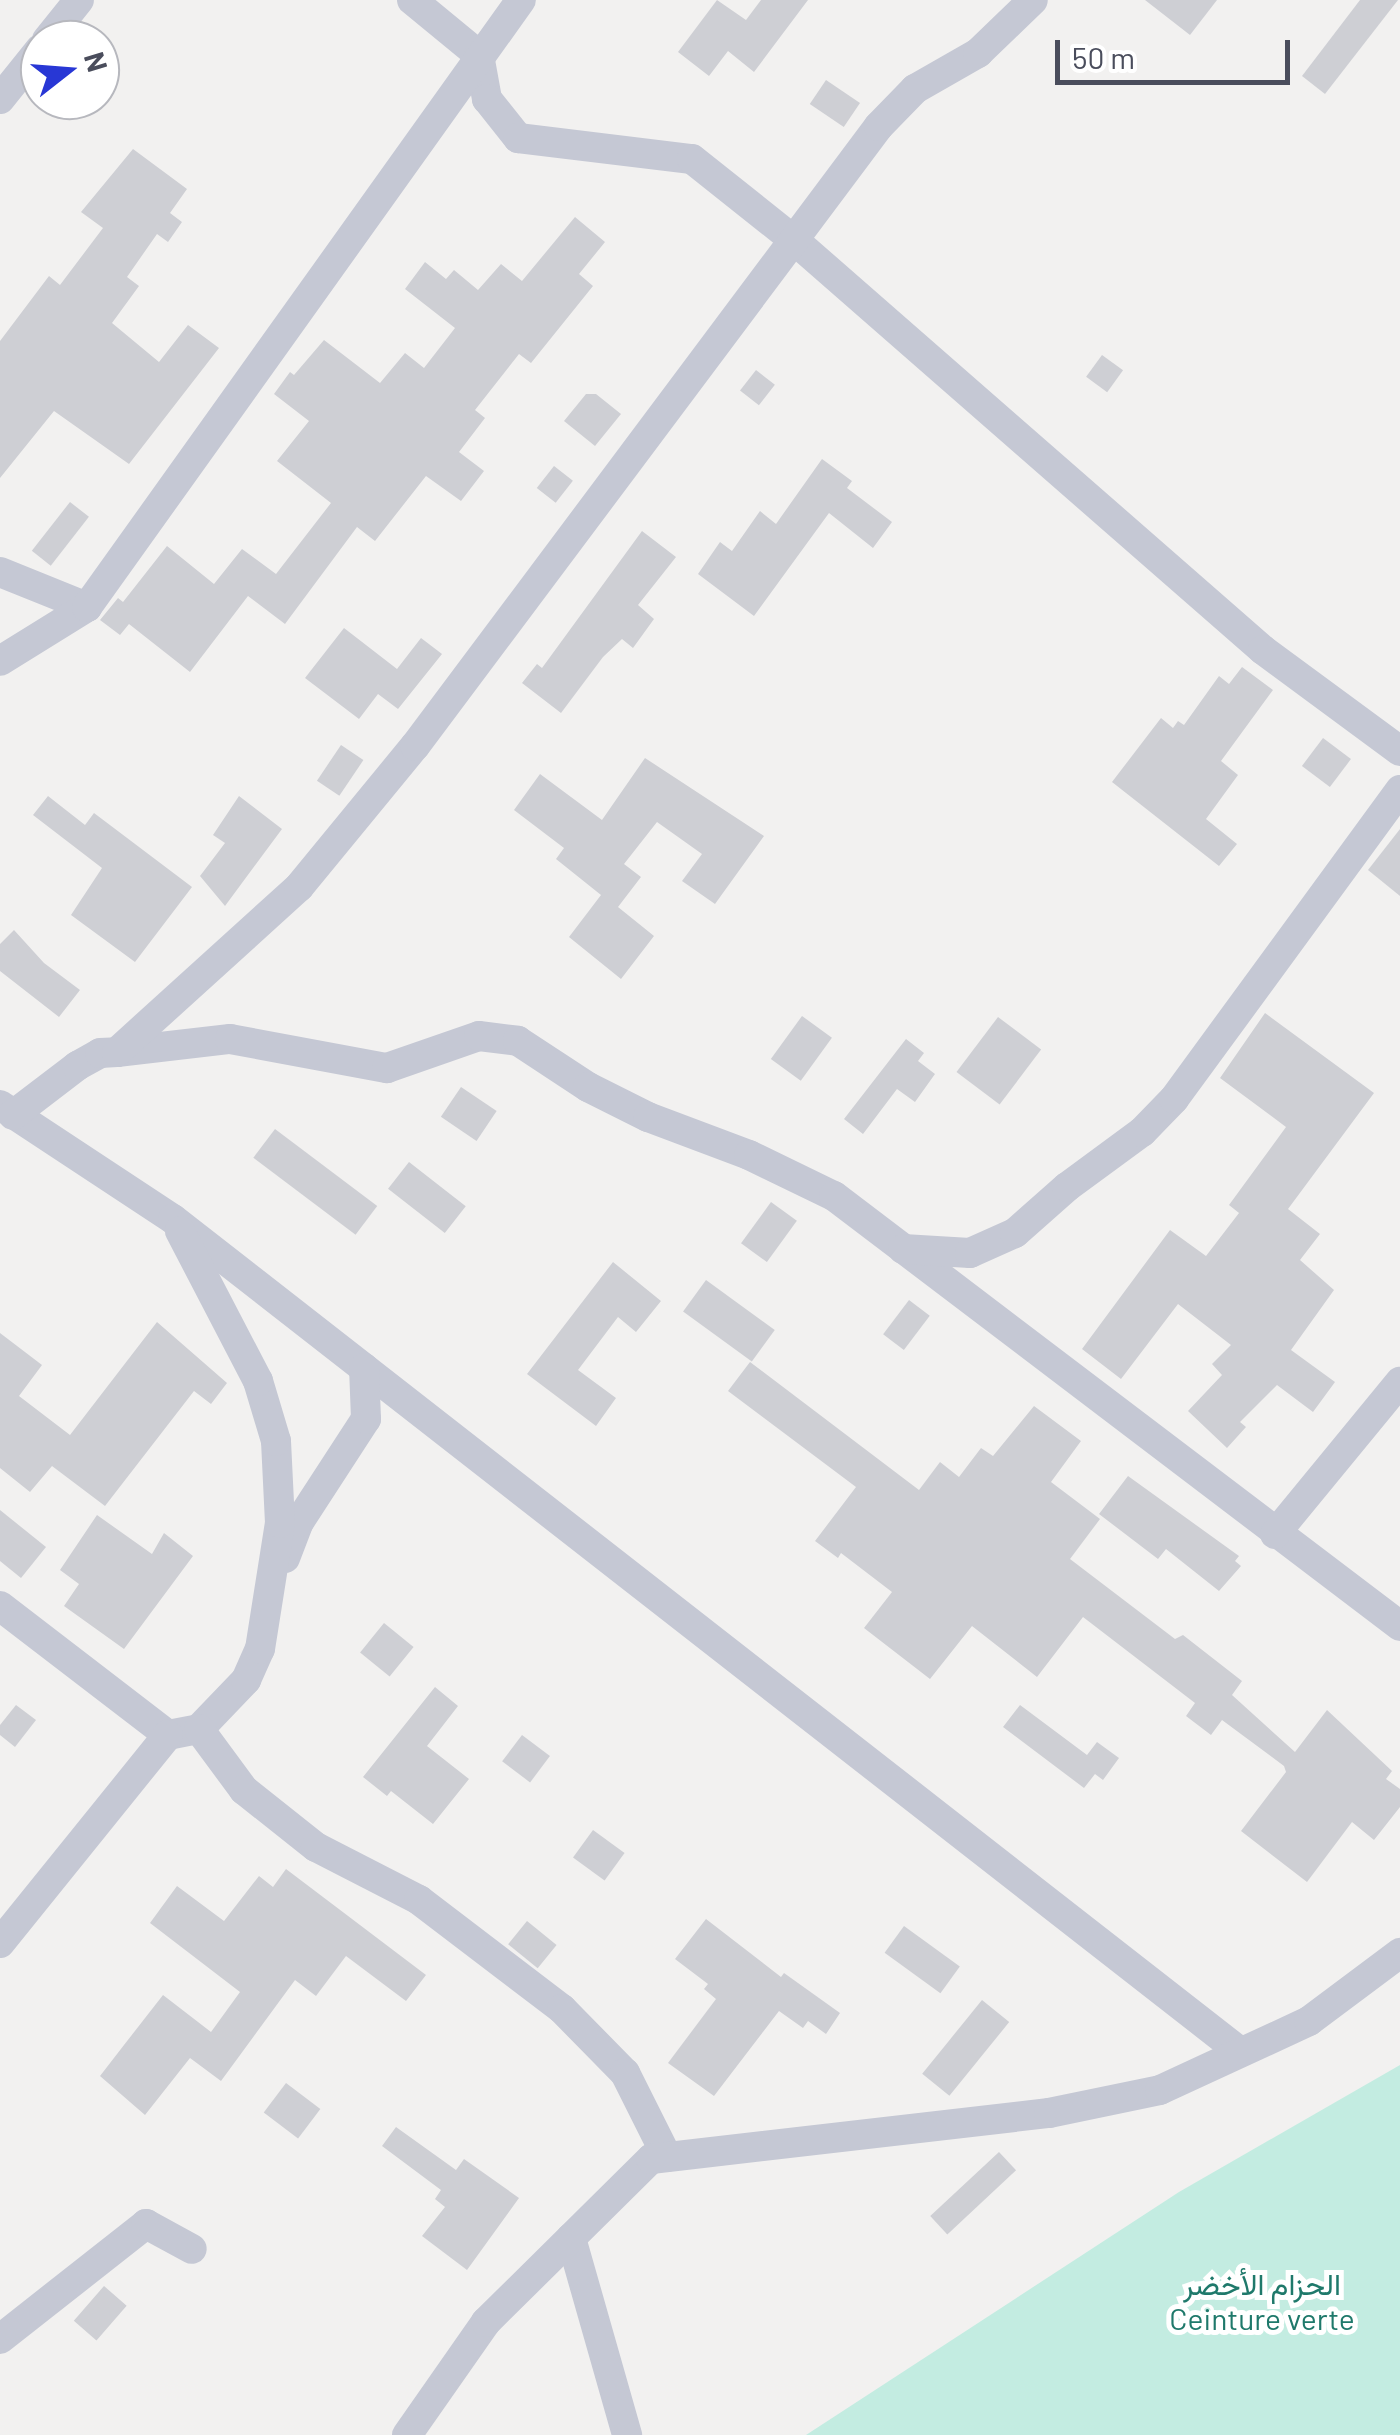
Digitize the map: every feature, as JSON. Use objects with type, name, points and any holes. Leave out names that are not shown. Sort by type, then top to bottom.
[{"type":"street","points":[[63,20],[79,0]]},
{"type":"street","points":[[412,0],[480,55],[487,99],[518,138],[692,159],[794,240],[1263,650],[1398,747]]},
{"type":"street","points":[[0,661],[88,607],[521,0]]},
{"type":"street","points":[[116,1052],[311,872],[415,746],[878,126],[915,88],[978,53],[1033,0]]},
{"type":"street","points":[[0,100],[20,74]]},
{"type":"street","points":[[0,572],[88,607]]},
{"type":"street","points":[[902,1248],[970,1253],[1015,1233],[1066,1187],[1142,1132],[1174,1099],[1400,790]]},
{"type":"street","points":[[1239,2050],[173,1219],[7,1110],[100,1054],[230,1039],[387,1068],[479,1036],[518,1041],[588,1087],[648,1117],[749,1155],[834,1196],[1400,1626]]},
{"type":"street","points":[[0,1943],[168,1735],[199,1730],[246,1680],[260,1648],[261,1619],[280,1523],[276,1440],[246,1352],[173,1219]]},
{"type":"street","points":[[261,1619],[299,1522],[366,1420],[364,1368]]},
{"type":"street","points":[[1275,1534],[1400,1382]]},
{"type":"street","points":[[0,1606],[168,1735]]},
{"type":"street","points":[[199,1730],[244,1790],[316,1847],[419,1900],[562,2008],[625,2072],[667,2156]]},
{"type":"street","points":[[408,2435],[486,2322],[651,2159],[1049,2113],[1160,2090],[1310,2020],[1400,1953]]},
{"type":"street","points":[[0,2338],[146,2224],[192,2249]]},
{"type":"street","points":[[571,2238],[628,2435]]},
{"type":"green space","name":"الحزام الأخضر Ceinture verte","points":[[1400,2065],[1400,2435],[806,2435],[1179,2192]]},
{"type":"building","points":[[717,0],[746,20],[761,0],[808,0],[754,72],[728,51],[709,76],[678,52]]},
{"type":"building","points":[[1145,0],[1217,0],[1190,35]]},
{"type":"building","points":[[1360,0],[1398,0],[1325,94],[1302,76]]},
{"type":"building","points":[[826,80],[860,103],[844,127],[810,104]]},
{"type":"building","points":[[133,149],[187,189],[170,213],[182,222],[168,242],[157,234],[127,277],[139,286],[112,323],[159,362],[188,325],[219,348],[129,464],[54,411],[0,478],[0,341],[49,276],[60,285],[103,228],[81,212]]},
{"type":"building","points":[[575,217],[605,242],[579,274],[593,286],[531,363],[519,354],[475,410],[485,418],[459,452],[484,471],[461,501],[426,476],[375,541],[357,527],[285,624],[248,596],[190,672],[129,624],[120,635],[100,620],[118,598],[123,602],[167,546],[214,584],[242,549],[276,574],[331,503],[277,461],[309,421],[274,394],[290,372],[294,375],[324,340],[380,383],[405,353],[424,368],[455,328],[405,289],[425,262],[446,279],[454,270],[478,290],[501,264],[522,281]]},
{"type":"building","points":[[1102,355],[1123,370],[1107,392],[1086,377]]},
{"type":"building","points":[[756,370],[775,385],[759,405],[740,390]]},
{"type":"building","points":[[586,394],[596,394],[621,414],[595,446],[564,421]]},
{"type":"building","points":[[822,459],[852,481],[847,488],[892,522],[873,548],[829,513],[754,616],[698,574],[720,542],[732,551],[760,511],[776,524]]},
{"type":"building","points":[[554,466],[573,481],[556,503],[537,488]]},
{"type":"building","points":[[70,502],[89,517],[51,566],[32,551]]},
{"type":"building","points":[[642,531],[676,557],[638,605],[654,619],[633,648],[622,639],[603,657],[561,713],[522,683],[537,664],[542,668]]},
{"type":"building","points":[[344,628],[397,669],[421,638],[442,654],[398,709],[378,694],[359,719],[305,678]]},
{"type":"building","points":[[1242,667],[1273,690],[1221,761],[1238,775],[1206,819],[1237,844],[1219,866],[1112,782],[1161,718],[1173,728],[1178,721],[1184,725],[1219,676],[1229,684]]},
{"type":"building","points":[[1323,738],[1351,759],[1330,787],[1302,766]]},
{"type":"building","points":[[341,745],[363,760],[339,796],[317,781]]},
{"type":"building","points":[[645,758],[764,836],[715,904],[682,881],[702,854],[657,822],[624,864],[641,877],[618,907],[654,936],[621,979],[569,937],[601,895],[556,859],[564,848],[514,810],[540,774],[602,820]]},
{"type":"building","points":[[48,796],[85,825],[94,813],[192,887],[135,962],[71,915],[102,868],[33,815]]},
{"type":"building","points":[[239,796],[282,829],[225,906],[200,876],[225,843],[213,835]]},
{"type":"building","points":[[1400,829],[1400,896],[1368,870]]},
{"type":"building","points":[[14,930],[44,963],[80,990],[59,1017],[0,971],[0,944]]},
{"type":"building","points":[[1265,1013],[1374,1093],[1288,1209],[1320,1234],[1300,1260],[1334,1290],[1291,1350],[1335,1382],[1313,1412],[1277,1385],[1240,1422],[1246,1427],[1227,1448],[1188,1411],[1222,1375],[1212,1364],[1231,1345],[1178,1304],[1121,1379],[1082,1349],[1170,1230],[1206,1256],[1239,1213],[1229,1205],[1286,1127],[1220,1078]]},
{"type":"building","points":[[802,1016],[832,1038],[801,1081],[771,1059]]},
{"type":"building","points":[[998,1017],[1041,1049],[1000,1105],[956,1072]]},
{"type":"building","points":[[906,1039],[924,1053],[918,1061],[935,1074],[915,1102],[897,1089],[863,1134],[844,1119]]},
{"type":"building","points":[[461,1087],[497,1111],[477,1141],[441,1117]]},
{"type":"building","points":[[275,1129],[377,1206],[356,1235],[253,1158]]},
{"type":"building","points":[[409,1162],[466,1206],[445,1233],[388,1189]]},
{"type":"building","points":[[771,1202],[797,1221],[767,1262],[741,1243]]},
{"type":"building","points":[[613,1262],[661,1301],[636,1332],[618,1317],[578,1370],[616,1398],[596,1426],[527,1374]]},
{"type":"building","points":[[706,1280],[775,1330],[752,1362],[683,1312]]},
{"type":"building","points":[[909,1300],[930,1316],[904,1350],[883,1334]]},
{"type":"building","points":[[157,1322],[227,1383],[211,1404],[194,1391],[105,1506],[52,1466],[30,1492],[0,1468],[0,1333],[42,1365],[19,1396],[70,1435]]},
{"type":"building","points":[[750,1362],[919,1490],[940,1462],[959,1477],[981,1448],[993,1456],[1034,1406],[1081,1441],[1051,1482],[1100,1519],[1070,1559],[1175,1639],[1183,1635],[1242,1681],[1232,1695],[1295,1752],[1327,1710],[1392,1771],[1386,1779],[1400,1789],[1400,1807],[1374,1840],[1352,1822],[1307,1882],[1241,1831],[1286,1772],[1284,1766],[1222,1720],[1211,1735],[1186,1716],[1195,1703],[1083,1617],[1037,1677],[972,1626],[930,1679],[864,1628],[892,1592],[841,1553],[838,1558],[815,1541],[856,1487],[728,1391]]},
{"type":"building","points":[[1128,1476],[1239,1556],[1235,1561],[1241,1566],[1219,1591],[1166,1549],[1158,1559],[1099,1514]]},
{"type":"building","points":[[0,1510],[46,1547],[21,1578],[0,1561]]},
{"type":"building","points":[[97,1515],[152,1554],[164,1533],[193,1556],[124,1649],[64,1606],[79,1584],[60,1570]]},
{"type":"building","points":[[384,1623],[414,1647],[390,1676],[360,1653]]},
{"type":"building","points":[[435,1687],[458,1706],[427,1746],[469,1779],[433,1824],[391,1791],[387,1796],[363,1777]]},
{"type":"building","points":[[16,1705],[36,1720],[15,1747],[0,1735],[0,1725]]},
{"type":"building","points":[[1020,1705],[1087,1755],[1097,1742],[1119,1758],[1103,1780],[1095,1774],[1084,1788],[1003,1727]]},
{"type":"building","points":[[522,1735],[550,1756],[530,1782],[502,1761]]},
{"type":"building","points":[[593,1830],[625,1853],[605,1880],[573,1858]]},
{"type":"building","points":[[286,1869],[426,1975],[406,2001],[346,1956],[316,1996],[295,1980],[221,2081],[190,2058],[145,2115],[100,2076],[163,1995],[211,2032],[240,1992],[150,1923],[177,1886],[224,1921],[259,1876],[273,1887]]},
{"type":"building","points":[[706,1919],[781,1977],[784,1973],[840,2013],[826,2034],[808,2021],[803,2028],[779,2011],[714,2096],[668,2063],[716,1999],[704,1989],[708,1984],[675,1959]]},
{"type":"building","points":[[527,1921],[557,1945],[538,1968],[508,1944]]},
{"type":"building","points":[[904,1926],[960,1967],[940,1993],[885,1953]]},
{"type":"building","points":[[982,2000],[1009,2022],[949,2096],[922,2074]]},
{"type":"building","points":[[286,2083],[320,2109],[298,2138],[264,2113]]},
{"type":"building","points":[[396,2127],[456,2170],[464,2159],[519,2198],[467,2270],[422,2236],[445,2207],[435,2199],[441,2190],[382,2146]]},
{"type":"building","points":[[999,2152],[1016,2170],[947,2234],[930,2216]]},
{"type":"building","points":[[104,2286],[127,2306],[96,2340],[74,2321]]}]
